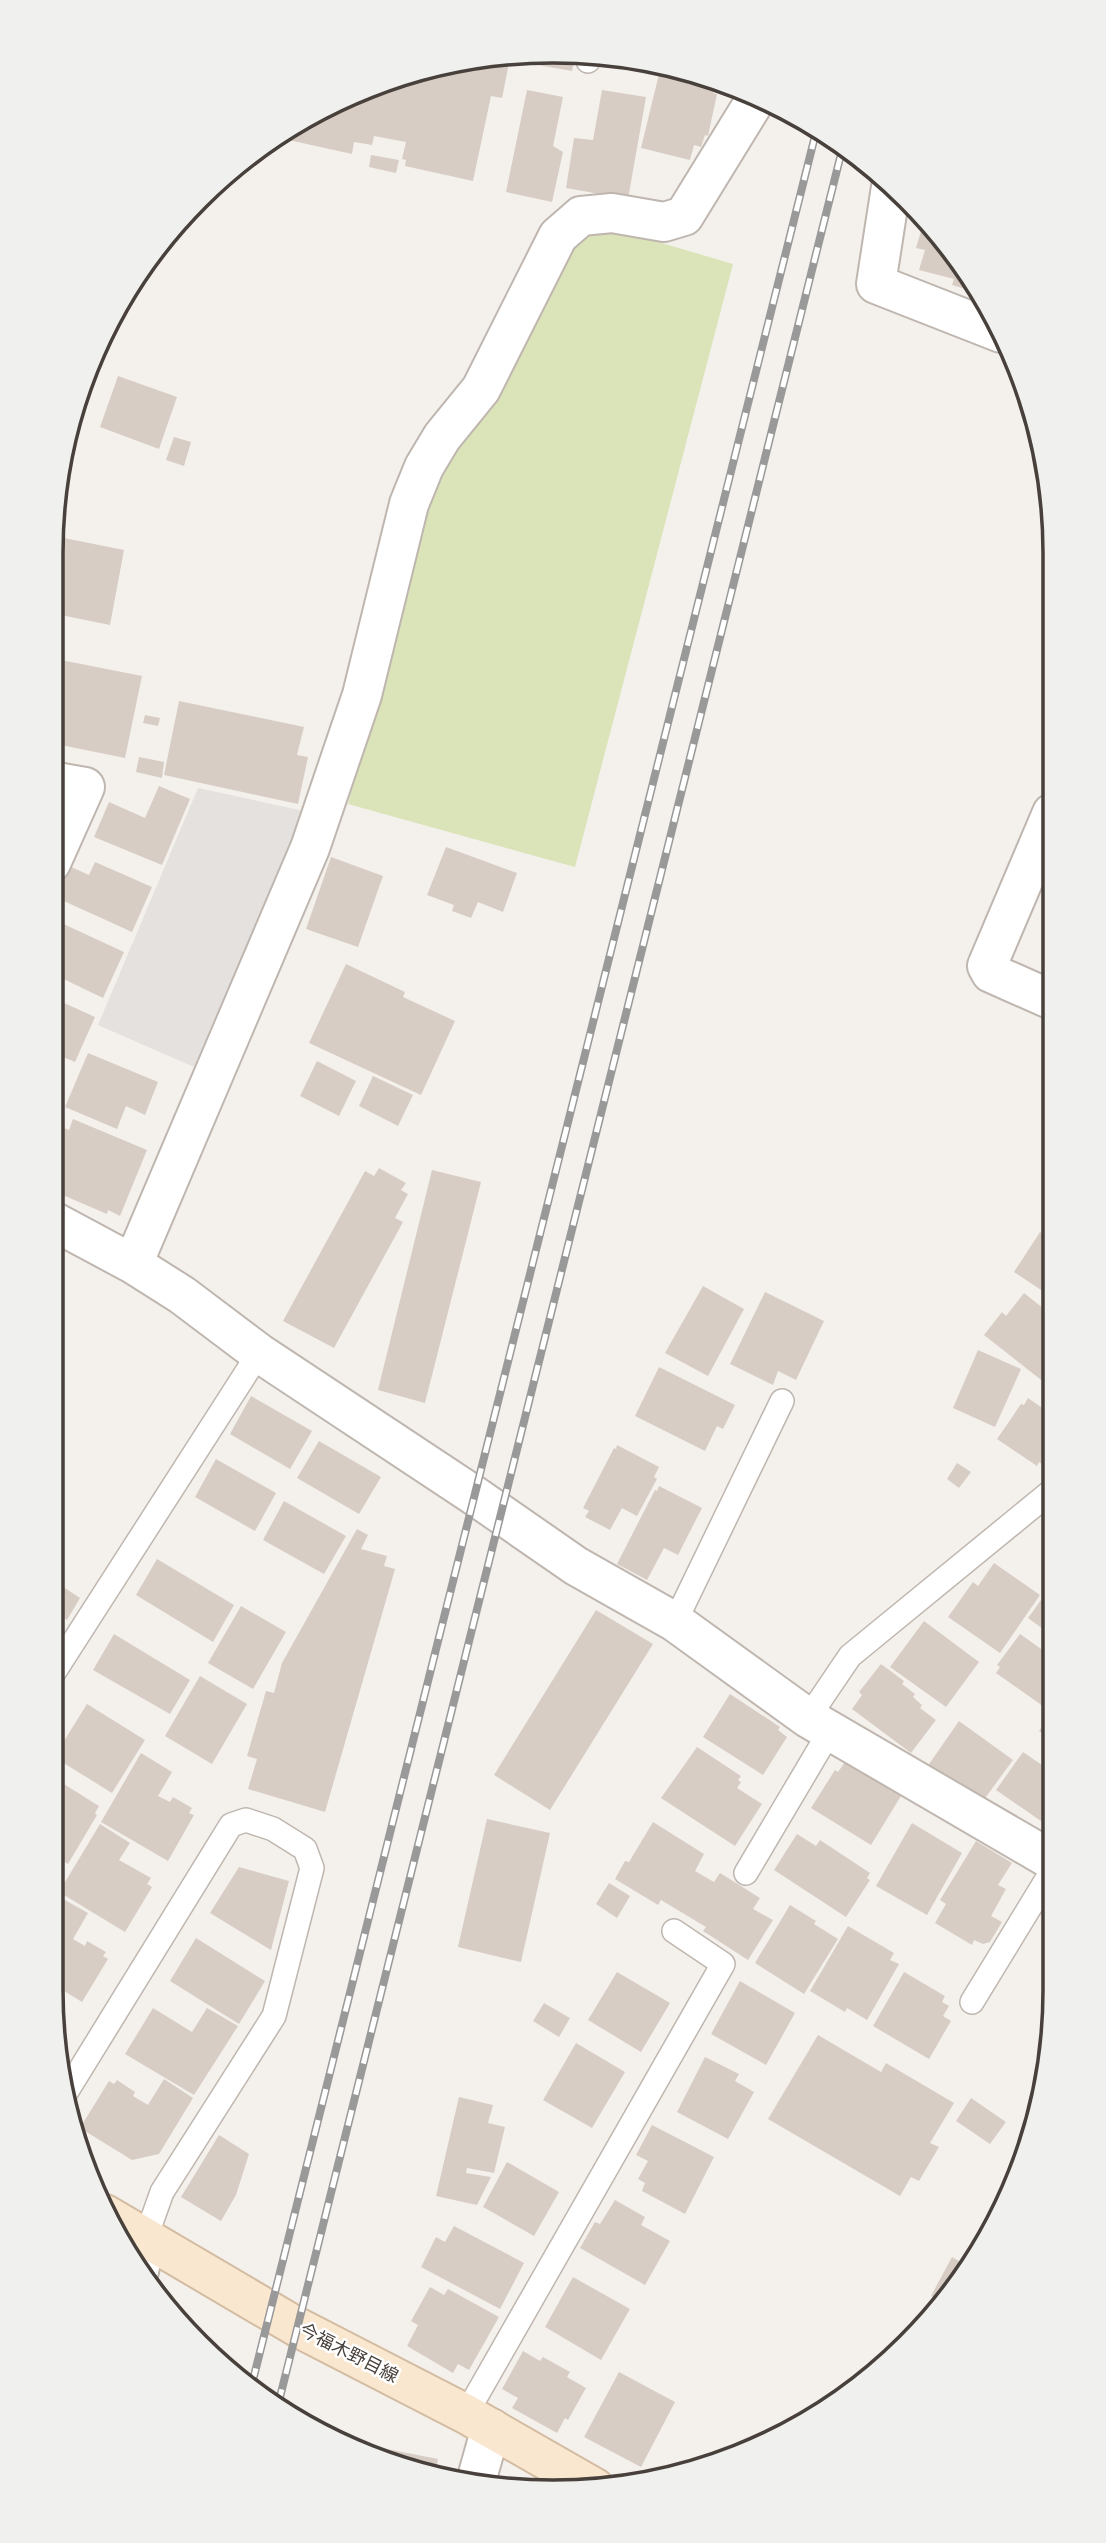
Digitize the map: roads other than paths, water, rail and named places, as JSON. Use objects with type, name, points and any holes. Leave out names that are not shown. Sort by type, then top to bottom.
[{"type":"main road","name":"今福木野目線","points":[[143,2254],[297,2327],[478,2421],[580,2479]]},
{"type":"street","points":[[133,1264],[310,848],[362,695],[409,504],[424,467],[442,437],[481,388],[558,236],[582,216],[612,213],[664,222],[684,216],[752,105]]},
{"type":"street","points":[[889,198],[876,284],[988,328]]},
{"type":"street","points":[[63,783],[85,787],[63,836]]},
{"type":"street","points":[[1043,835],[987,966],[991,973],[1043,996]]},
{"type":"street","points":[[63,1226],[133,1264],[182,1295],[259,1353],[576,1566],[675,1622],[819,1724],[1043,1851]]},
{"type":"street","points":[[476,2474],[478,2421]]},
{"type":"lane","points":[[63,1658],[259,1353]]},
{"type":"lane","points":[[675,1622],[782,1401]]},
{"type":"lane","points":[[746,1873],[850,1656],[1043,1498]]},
{"type":"lane","points":[[72,2085],[231,1825],[246,1820],[273,1829],[305,1849],[312,1868],[274,2016],[162,2192],[143,2254]]},
{"type":"lane","points":[[972,2003],[1043,1875]]},
{"type":"lane","points":[[478,2421],[723,1964],[674,1931]]},
{"type":"railway","points":[[254,2378],[814,139]]},
{"type":"railway","points":[[280,2396],[840,157]]}]
